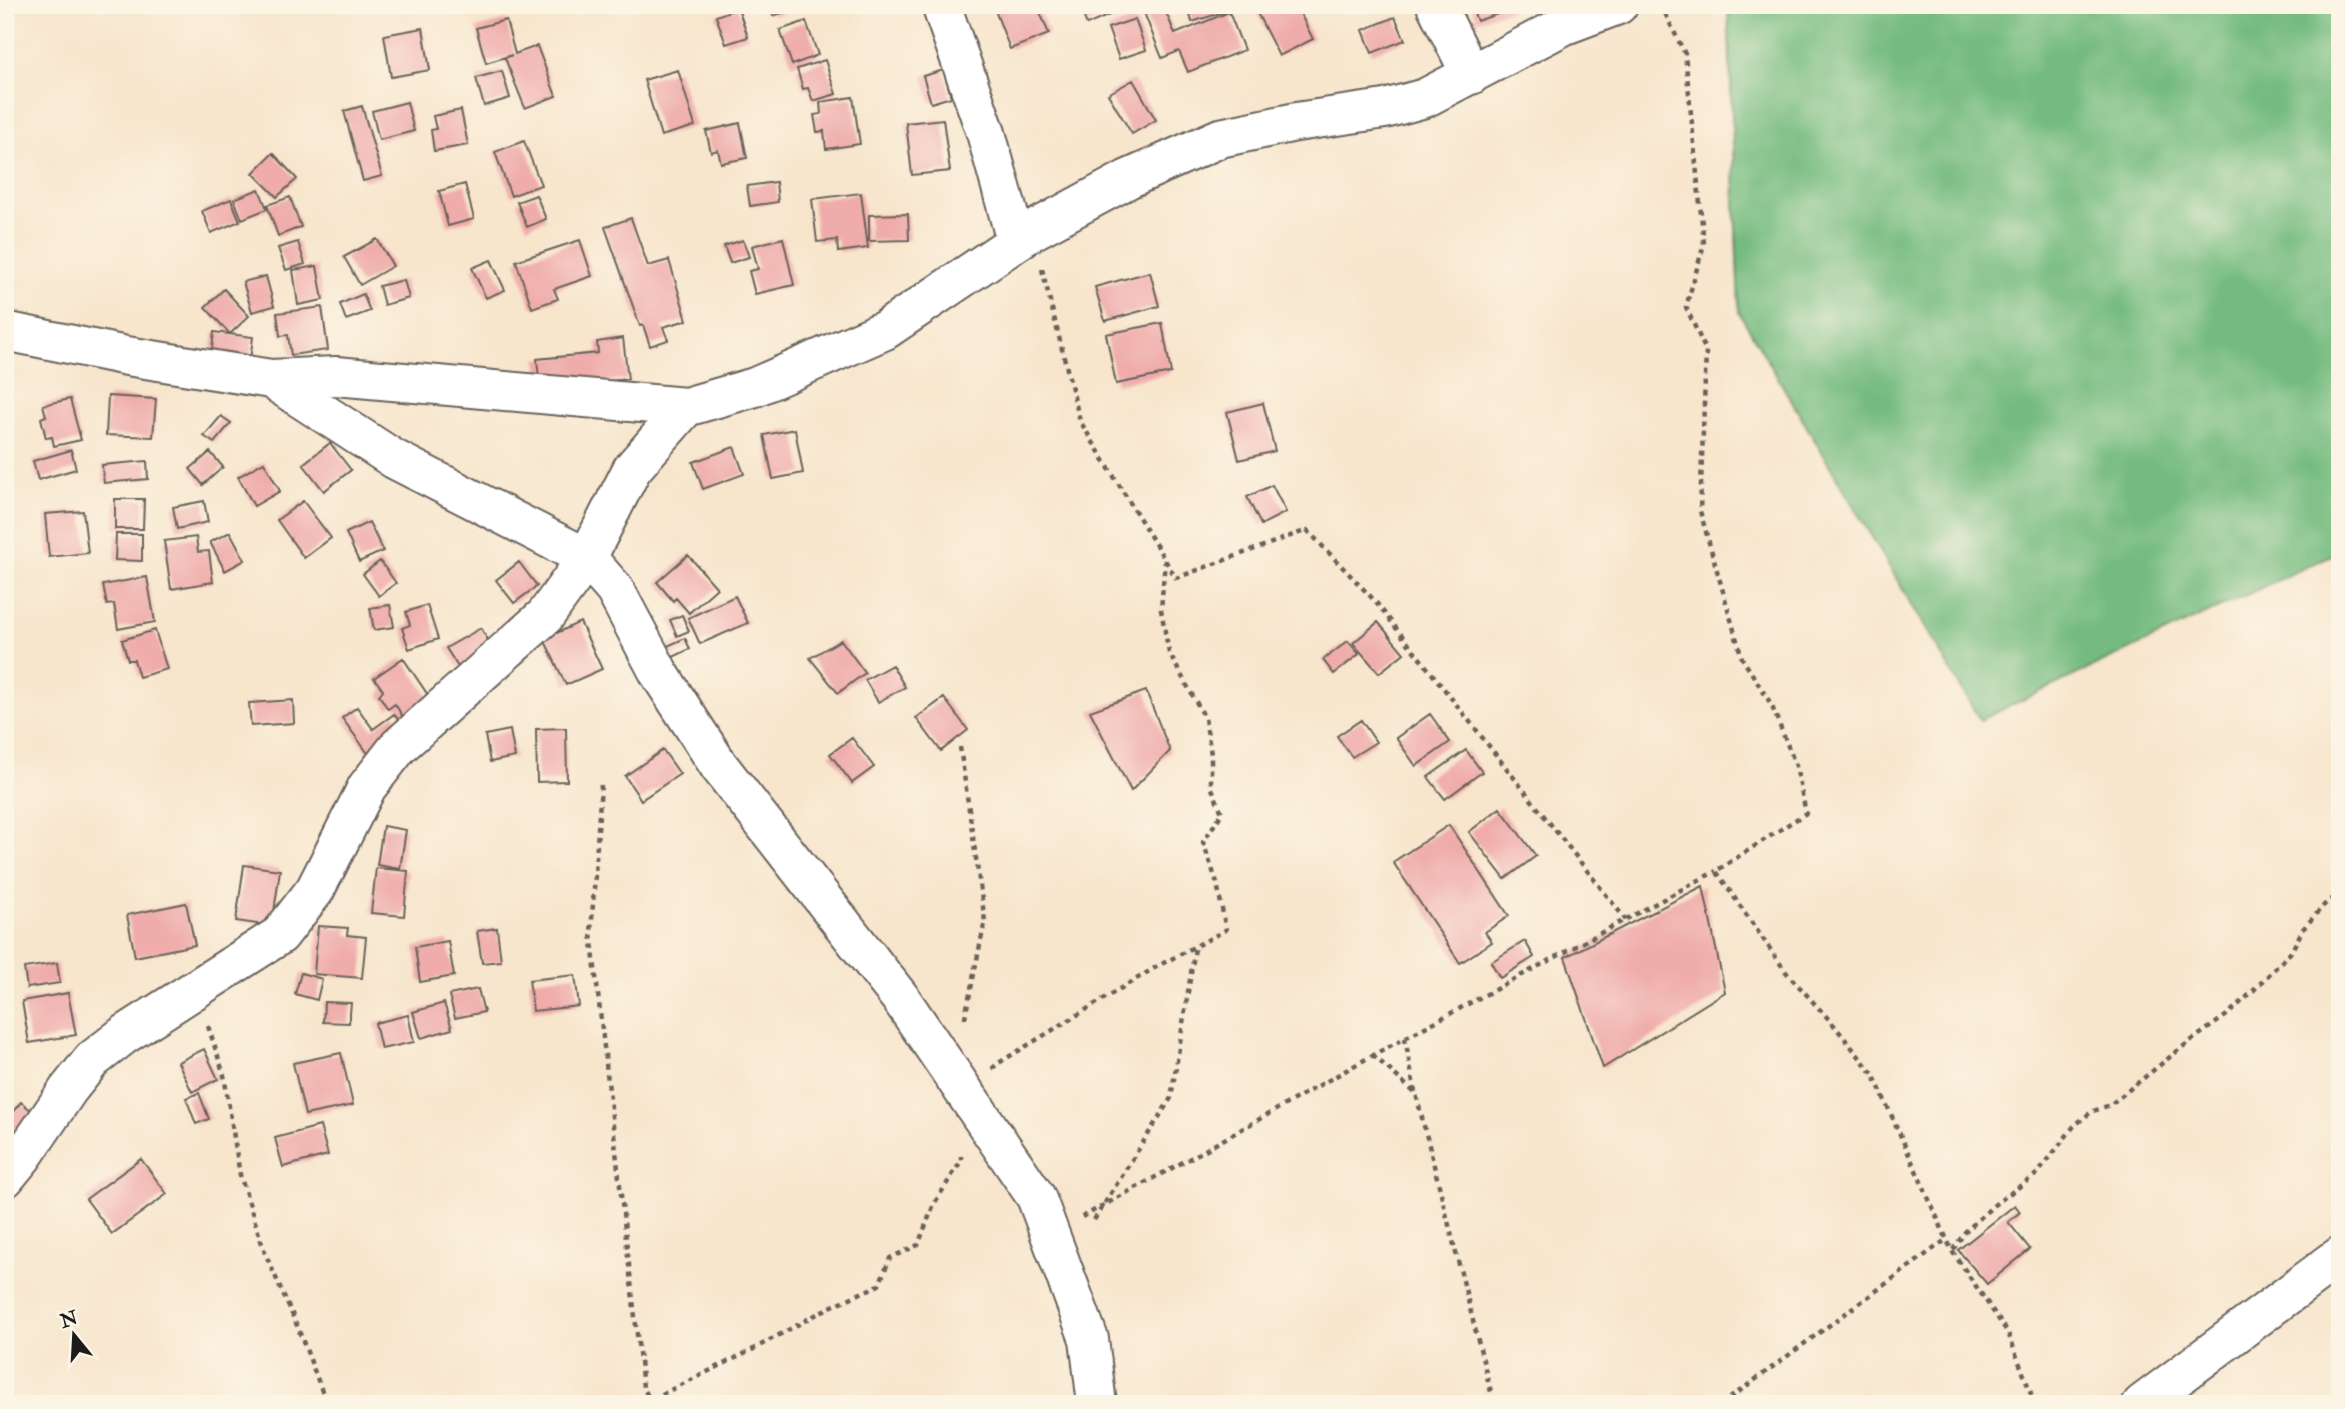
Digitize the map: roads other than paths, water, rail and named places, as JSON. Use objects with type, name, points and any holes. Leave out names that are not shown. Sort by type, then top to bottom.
[{"type":"street","points":[[941,5],[1024,236]]},
{"type":"street","points":[[1436,5],[1471,75]]},
{"type":"street","points":[[5,331],[127,356],[271,379],[336,376],[686,407],[755,387],[885,330],[1024,236],[1128,179],[1220,138],[1296,122],[1385,109],[1425,98],[1565,25],[1618,5]]},
{"type":"street","points":[[271,379],[394,459],[587,558],[615,590],[659,673],[719,766],[901,999],[1036,1197],[1089,1339],[1097,1404]]},
{"type":"street","points":[[5,1178],[92,1060],[124,1035],[280,935],[315,890],[367,786],[399,746],[545,616],[587,558],[632,469],[686,407]]},
{"type":"street","points":[[2142,1404],[2340,1256]]}]
